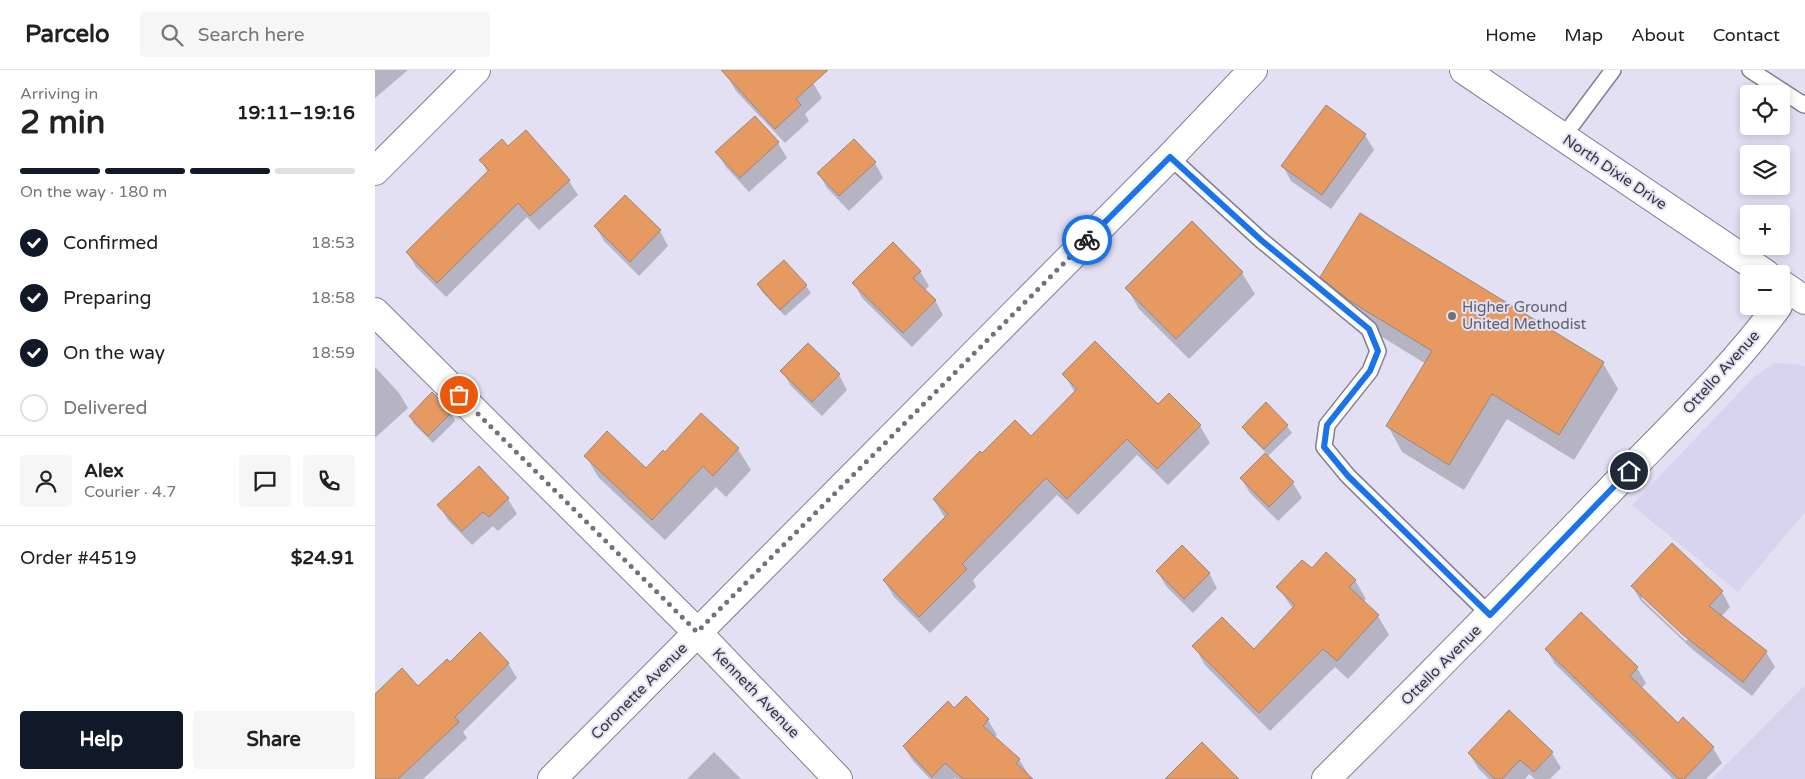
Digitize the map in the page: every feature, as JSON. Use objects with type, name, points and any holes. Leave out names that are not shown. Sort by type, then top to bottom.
[{"type":"street","points":[[375,172],[476,70]]},
{"type":"street","name":"Coronette Avenue","points":[[552,779],[1170,157],[1253,70]]},
{"type":"street","name":"North Dixie Drive","points":[[1463,70],[1753,265]]},
{"type":"street","name":"Kenneth Avenue","points":[[375,312],[697,632],[837,779]]},
{"type":"street","name":"Ottello Avenue","points":[[1326,779],[1490,615],[1712,384],[1772,315]]},
{"type":"lane","points":[[1563,137],[1613,70]]},
{"type":"lane","points":[[1751,70],[1804,105],[1805,103]]},
{"type":"lane","points":[[1170,157],[1261,240],[1369,329],[1378,351],[1370,371],[1327,425],[1324,447],[1348,476],[1490,615]]},
{"type":"shaded area","points":[[1774,363],[1798,364],[1805,367],[1805,512],[1738,592],[1632,505],[1755,376]]},
{"type":"shaded area","points":[[1805,685],[1805,779],[1712,779]]},
{"type":"building","points":[[721,70],[828,70],[796,99],[801,105],[775,129]]},
{"type":"building","points":[[1326,105],[1366,134],[1322,195],[1281,166]]},
{"type":"building","points":[[755,116],[779,142],[740,178],[715,152]]},
{"type":"building","points":[[526,130],[570,180],[530,216],[518,203],[437,283],[406,252],[489,170],[479,160],[502,139],[508,146]]},
{"type":"building","points":[[854,139],[876,162],[839,196],[817,173]]},
{"type":"building","points":[[625,195],[661,230],[630,262],[594,226]]},
{"type":"building","name":"Higher Ground United Methodist","points":[[1360,213],[1604,362],[1559,435],[1492,394],[1449,465],[1386,426],[1432,351],[1350,301],[1320,277]]},
{"type":"building","points":[[1192,221],[1243,272],[1176,339],[1125,288]]},
{"type":"building","points":[[893,242],[921,271],[913,278],[936,300],[903,333],[852,283]]},
{"type":"building","points":[[784,260],[807,285],[780,310],[757,284]]},
{"type":"building","points":[[1095,341],[1158,404],[1169,393],[1201,425],[1157,469],[1127,439],[1067,499],[1046,478],[962,564],[967,569],[919,617],[883,580],[948,514],[933,499],[980,451],[982,453],[1015,420],[1031,436],[1077,389],[1062,374]]},
{"type":"building","points":[[808,343],[840,374],[812,402],[780,371]]},
{"type":"building","points":[[432,392],[452,412],[428,436],[409,416]]},
{"type":"building","points":[[1266,402],[1288,425],[1264,449],[1242,427]]},
{"type":"building","points":[[701,413],[739,448],[713,476],[703,466],[652,520],[584,456],[607,431],[646,468],[663,450],[665,452]]},
{"type":"building","points":[[1265,453],[1294,482],[1269,507],[1240,478]]},
{"type":"building","points":[[479,466],[509,498],[489,517],[483,512],[462,531],[437,505]]},
{"type":"building","points":[[1672,543],[1723,591],[1709,606],[1767,651],[1743,682],[1683,635],[1631,586]]},
{"type":"building","points":[[1182,545],[1210,573],[1184,599],[1156,571]]},
{"type":"building","points":[[1326,552],[1356,580],[1349,587],[1379,615],[1337,661],[1323,649],[1259,713],[1192,646],[1222,617],[1254,649],[1295,605],[1276,587],[1302,560],[1312,568]]},
{"type":"building","points":[[1581,612],[1638,667],[1630,676],[1678,723],[1683,717],[1714,747],[1684,779],[1679,779],[1545,649]]},
{"type":"building","points":[[480,632],[509,663],[455,717],[459,722],[398,779],[375,779],[375,694],[402,668],[418,686],[447,659],[450,662]]},
{"type":"building","points":[[966,696],[989,719],[983,726],[1020,759],[1016,763],[1033,779],[963,779],[945,763],[932,777],[903,746],[948,701],[954,708]]},
{"type":"building","points":[[1509,710],[1553,752],[1534,772],[1520,760],[1502,779],[1495,779],[1468,753]]},
{"type":"building","points":[[1202,742],[1239,779],[1165,779]]},
{"type":"way so far","points":[[459,395],[697,632],[1087,240]]},
{"type":"place","name":"Higher Ground United Methodist","points":[[1452,316]]},
{"type":"route","points":[[1087,240],[1170,157],[1261,240],[1369,329],[1378,351],[1370,371],[1327,425],[1324,447],[1348,476],[1490,615],[1629,471]]}]
